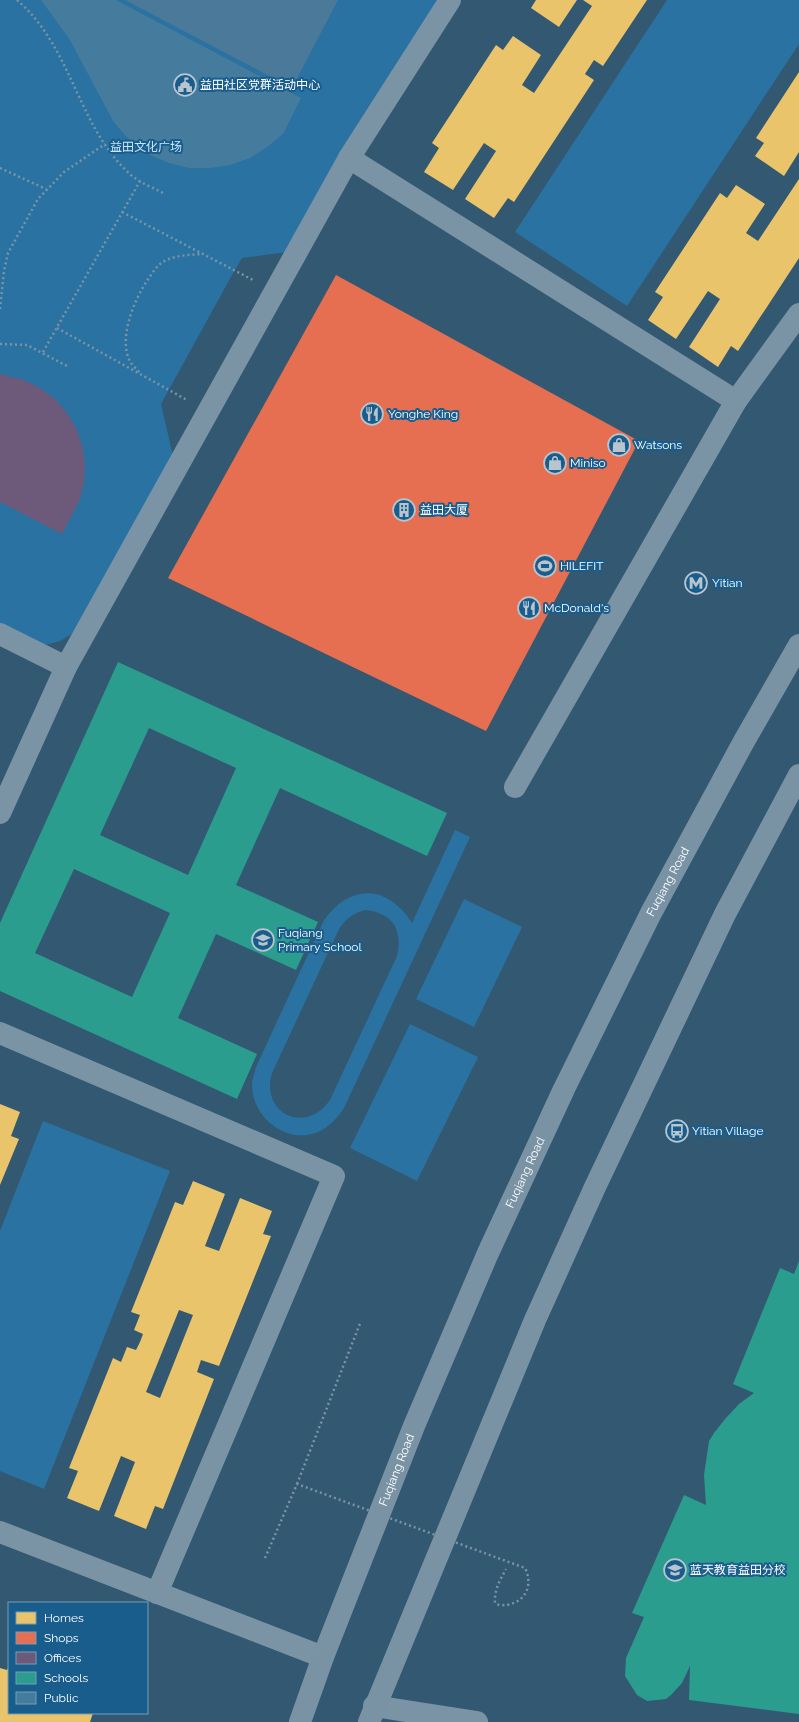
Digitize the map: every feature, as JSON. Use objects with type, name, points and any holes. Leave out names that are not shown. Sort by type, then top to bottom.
[{"type":"main road","name":"Fuqiang Road","points":[[300,1722],[323,1657],[421,1412],[488,1253],[564,1089],[651,913],[743,743],[799,645]]},
{"type":"main road","points":[[371,1714],[529,1334],[592,1194],[725,914],[799,775]]},
{"type":"street","points":[[0,813],[66,667],[349,158],[450,0]]},
{"type":"street","points":[[349,158],[736,401]]},
{"type":"street","points":[[515,787],[736,401],[799,314]]},
{"type":"street","points":[[0,634],[66,667]]},
{"type":"street","points":[[0,1033],[334,1176],[157,1593]]},
{"type":"street","points":[[0,1532],[323,1657]]},
{"type":"street","points":[[371,1714],[477,1722]]},
{"type":"path","points":[[17,0],[42,26],[57,49],[95,131],[112,155],[131,176],[165,194]]},
{"type":"path","points":[[0,309],[1,278],[8,253],[38,199],[64,172],[105,144]]},
{"type":"path","points":[[0,168],[46,189]]},
{"type":"path","points":[[43,352],[140,181]]},
{"type":"path","points":[[122,212],[275,291]]},
{"type":"path","points":[[141,374],[130,362],[127,350],[127,334],[132,310],[141,290],[160,264],[172,258],[203,254]]},
{"type":"path","points":[[57,328],[208,412]]},
{"type":"path","points":[[0,344],[27,345],[43,352],[67,366]]},
{"type":"path","points":[[265,1558],[297,1484],[361,1321]]},
{"type":"path","points":[[297,1484],[525,1568],[529,1580],[526,1594],[514,1603],[499,1605],[496,1603],[495,1595],[506,1569]]},
{"type":"green space","name":"益田文化广场","points":[[0,0],[436,0],[438,7],[287,252],[242,258],[161,404],[173,456],[72,634],[60,641],[38,647],[0,627]]},
{"type":"green space","points":[[667,0],[799,0],[799,44],[627,306],[515,232]]},
{"type":"green space","points":[[455,830],[470,837],[344,1108],[329,1125],[310,1135],[297,1135],[285,1132],[274,1126],[265,1118],[258,1107],[253,1095],[252,1080],[256,1067],[324,920],[335,908],[346,900],[357,895],[369,893],[392,901],[402,910],[412,923]],"holes":[[[365,910],[383,915],[394,924],[398,938],[397,956],[330,1100],[320,1111],[309,1116],[298,1118],[288,1115],[279,1109],[273,1099],[270,1087],[272,1073],[339,929],[347,919],[357,913]]]},
{"type":"green space","points":[[464,899],[522,927],[474,1027],[416,999]]},
{"type":"green space","points":[[410,1024],[478,1057],[417,1181],[350,1148]]},
{"type":"green space","points":[[43,1121],[170,1171],[44,1489],[0,1471],[0,1231]]},
{"type":"shaded area","points":[[125,0],[338,0],[292,88]]},
{"type":"building: Homes","points":[[536,0],[577,0],[559,27],[531,8]]},
{"type":"building: Homes","points":[[583,0],[647,0],[603,66],[594,60],[585,74],[594,80],[514,202],[508,198],[494,218],[465,199],[496,151],[484,143],[453,190],[424,172],[439,148],[432,143],[496,45],[503,50],[513,36],[541,55],[522,85],[534,93],[592,6]]},
{"type":"building: Homes","points":[[799,72],[799,152],[784,176],[755,156],[764,143],[756,138]]},
{"type":"building: Homes","points":[[799,179],[799,258],[738,351],[731,346],[718,367],[689,347],[720,299],[708,291],[676,339],[648,320],[663,297],[655,292],[720,193],[727,198],[736,185],[765,204],[746,233],[758,241]]},
{"type":"building: Homes","points":[[253,451],[337,497],[316,536],[266,509],[238,560],[286,585],[267,620],[186,576]]},
{"type":"building: Homes","points":[[464,554],[547,599],[527,638],[476,611],[449,663],[497,688],[478,723],[396,679]]},
{"type":"building: Homes","points":[[0,1104],[20,1112],[11,1136],[19,1139],[0,1185]]},
{"type":"building: Homes","points":[[193,1181],[225,1194],[205,1246],[219,1251],[240,1198],[272,1211],[263,1234],[271,1236],[219,1366],[201,1360],[197,1372],[214,1379],[163,1509],[155,1506],[146,1529],[114,1516],[135,1462],[121,1456],[99,1511],[67,1498],[78,1471],[69,1468],[113,1358],[121,1362],[127,1347],[136,1350],[140,1342],[143,1334],[134,1330],[140,1315],[131,1312],[175,1202],[183,1205]],"holes":[[[179,1310],[193,1315],[160,1398],[146,1392]]]},
{"type":"building: Homes","points":[[0,1668],[7,1670],[8,1668],[8,1714],[93,1714],[90,1722],[0,1722]]},
{"type":"building: Shops","name":"益田大厦","points":[[336,275],[639,441],[486,731],[168,578]]},
{"type":"building: Offices","points":[[0,374],[24,380],[40,388],[55,399],[67,413],[76,428],[82,445],[85,464],[84,482],[80,499],[62,534],[0,502]]},
{"type":"building: Schools","points":[[118,662],[447,813],[427,856],[280,788],[236,885],[318,922],[296,970],[216,934],[178,1018],[257,1054],[237,1099],[0,991],[0,923]],"holes":[[[149,728],[236,768],[188,875],[100,835]],[[74,869],[170,913],[132,997],[35,953]]]},
{"type":"building: Schools","points":[[799,1261],[799,1714],[689,1700],[690,1666],[682,1683],[671,1695],[666,1699],[647,1701],[637,1695],[625,1676],[626,1658],[644,1617],[632,1613],[684,1495],[706,1505],[704,1475],[709,1441],[725,1419],[739,1404],[754,1393],[733,1384],[780,1268],[794,1274]]},
{"type":"building: Public","name":"益田社区党群活动中心","points":[[41,0],[116,0],[301,98],[283,134],[250,158],[230,165],[210,168],[189,168],[169,163],[152,156],[137,147],[113,121],[70,40]]},
{"type":"place","name":"益田社区党群活动中心","points":[[185,85]]},
{"type":"place","name":"Yonghe King","points":[[372,414]]},
{"type":"place","name":"Watsons","points":[[619,445]]},
{"type":"place","name":"Miniso","points":[[555,463]]},
{"type":"place","name":"益田大厦","points":[[404,510]]},
{"type":"place","name":"HILEFIT","points":[[545,566]]},
{"type":"place","name":"Yitian","points":[[696,583]]},
{"type":"place","name":"McDonald's","points":[[529,608]]},
{"type":"place","name":"Fuqiang Primary School","points":[[263,940]]},
{"type":"place","name":"Yitian Village","points":[[677,1131]]},
{"type":"place","name":"蓝天教育益田分校","points":[[675,1570]]}]
